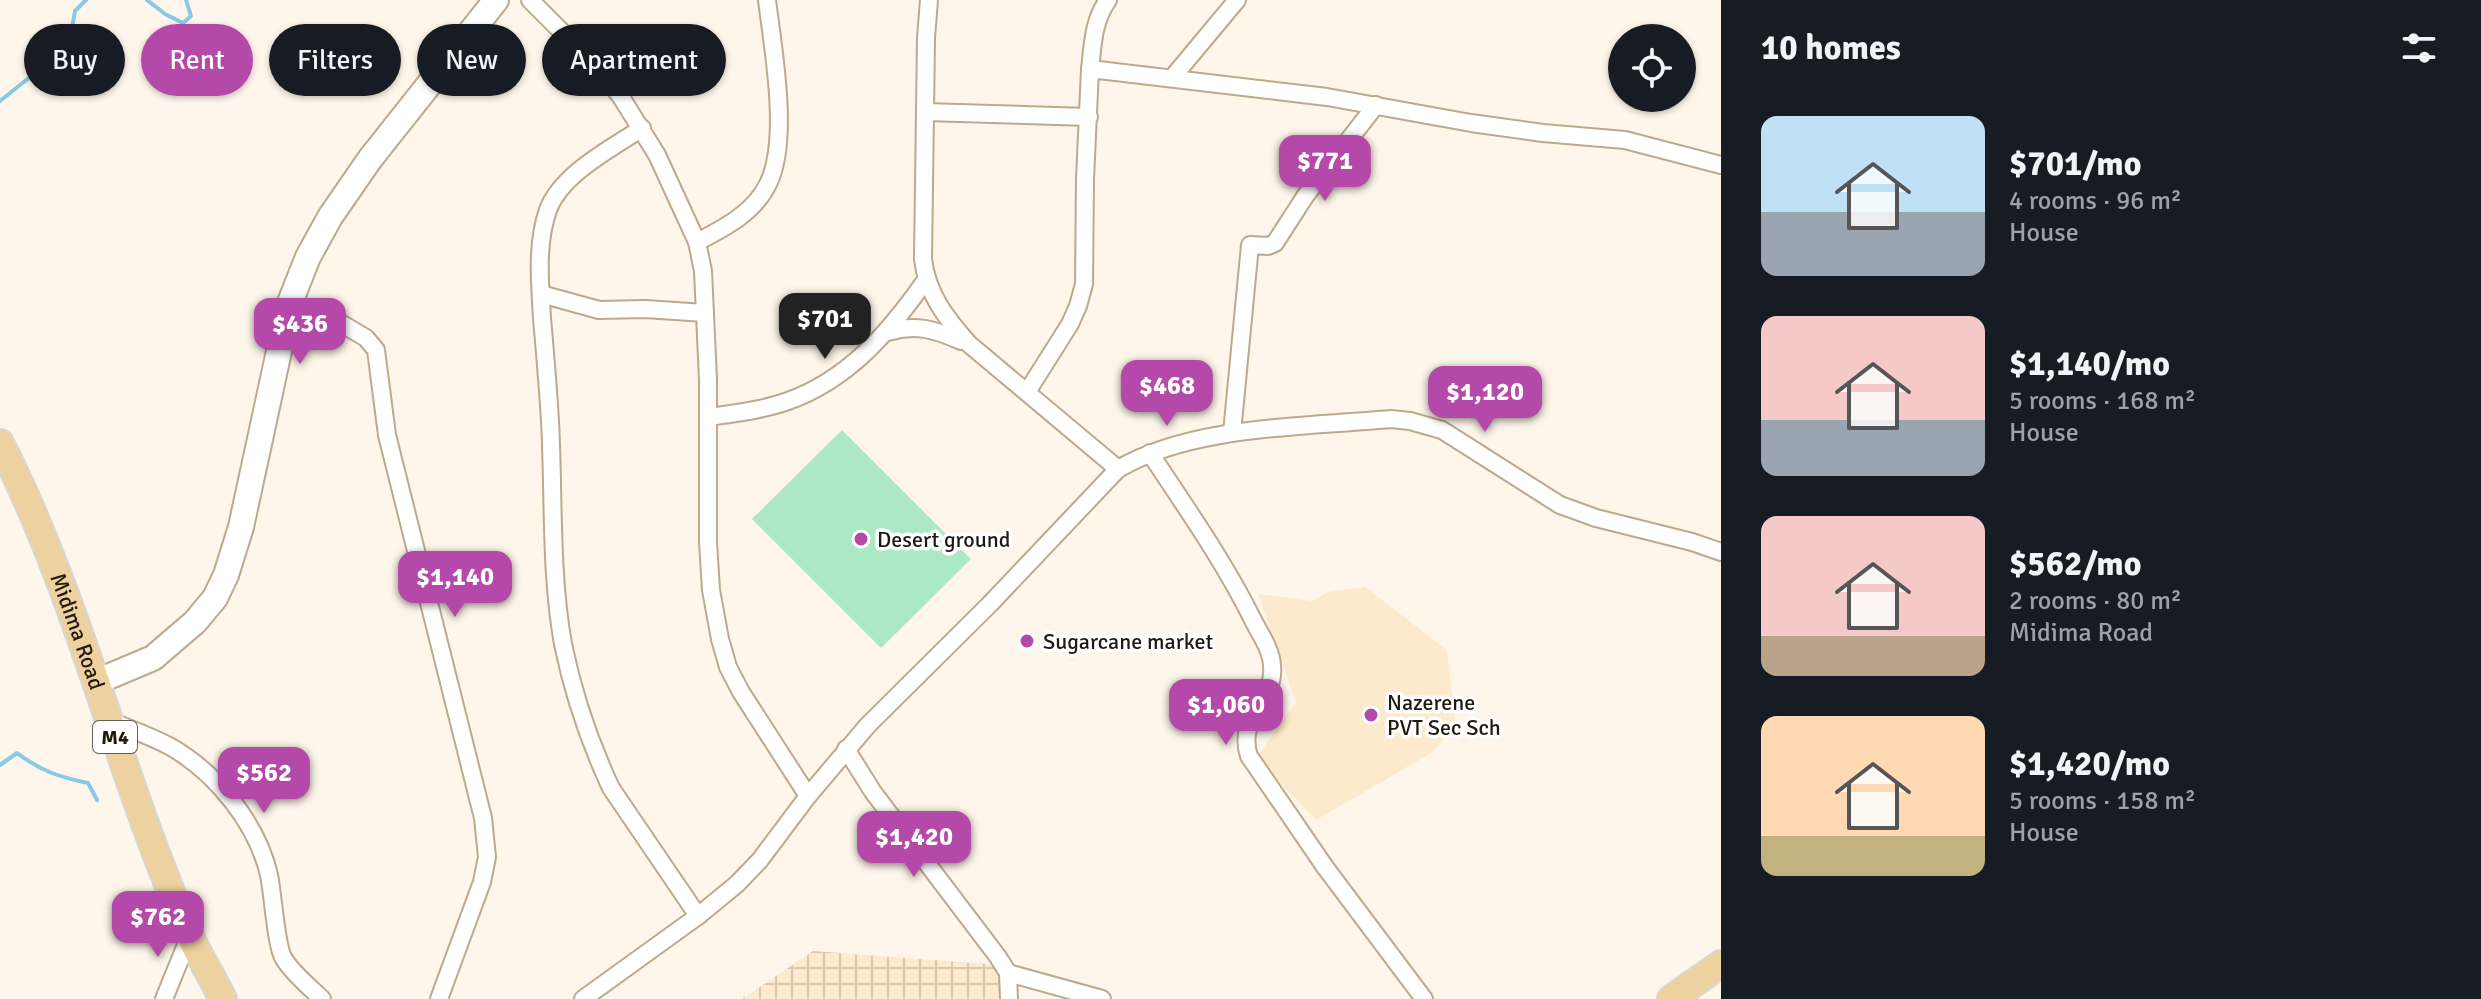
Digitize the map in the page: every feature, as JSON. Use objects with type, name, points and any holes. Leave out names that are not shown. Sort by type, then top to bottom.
[{"type":"main road","name":"Midima Road","points":[[0,443],[35,515],[190,935],[223,999]]},
{"type":"main road","points":[[1671,999],[1721,964]]},
{"type":"street","points":[[96,682],[153,658],[195,622],[215,598],[226,575],[241,527],[289,305],[308,257],[330,217],[391,131],[496,0]]},
{"type":"street","points":[[530,0],[597,67],[642,128],[697,242],[703,271],[709,417],[708,542],[711,590],[720,639],[728,667],[741,692],[808,796]]},
{"type":"street","points":[[697,242],[744,213],[761,195],[773,170],[778,103],[767,0]]},
{"type":"street","points":[[929,0],[925,112],[925,281],[953,326],[969,344],[1118,469]]},
{"type":"street","points":[[1027,392],[1070,324],[1084,284],[1090,69],[1094,29],[1108,0]]},
{"type":"street","points":[[1172,78],[1237,0]]},
{"type":"street","points":[[1090,69],[1327,97],[1543,133],[1625,140],[1721,165]]},
{"type":"street","points":[[1232,433],[1250,245],[1268,246],[1275,243],[1306,195],[1376,105]]},
{"type":"street","points":[[925,112],[1089,117]]},
{"type":"street","points":[[642,128],[577,173],[558,191],[548,210],[542,234],[539,281],[550,419],[559,620],[572,680],[600,765],[611,788],[698,916]]},
{"type":"street","points":[[709,417],[787,402],[843,373],[886,332],[925,281]]},
{"type":"street","points":[[541,294],[599,310],[705,313]]},
{"type":"street","points":[[289,305],[344,325],[366,338],[376,350],[387,435],[483,818],[487,857],[482,882],[439,999]]},
{"type":"street","points":[[886,332],[902,327],[924,328],[940,331],[969,344]]},
{"type":"street","points":[[583,999],[737,884],[760,860],[846,749],[1118,469],[1150,453],[1232,433],[1391,419],[1410,421],[1442,430],[1560,505],[1721,552]]},
{"type":"street","points":[[1150,453],[1223,564],[1271,658],[1272,679],[1247,729],[1245,738],[1249,756],[1325,867],[1424,999]]},
{"type":"street","points":[[109,720],[181,754],[213,778],[233,803],[254,836],[269,873],[282,958],[322,999]]},
{"type":"street","points":[[846,749],[873,792],[1008,973],[1009,999]]},
{"type":"street","points":[[164,999],[190,935]]},
{"type":"street","points":[[1008,973],[1102,999]]},
{"type":"shaded area","name":"Nazerene PVT Sec Sch","points":[[1365,587],[1447,650],[1456,727],[1431,753],[1316,820],[1271,774],[1259,754],[1296,702],[1258,594],[1312,601],[1328,592]]},
{"type":"shaded area","points":[[813,951],[999,965],[1008,999],[742,999]]},
{"type":"green space","name":"Desert ground","points":[[842,430],[971,559],[881,648],[752,519]]},
{"type":"waterway","points":[[0,101],[70,39],[75,11],[86,0]]},
{"type":"waterway","points":[[147,0],[183,23],[191,16],[186,0]]},
{"type":"waterway","points":[[0,765],[17,753],[51,772],[88,783],[97,800]]},
{"type":"place","name":"Desert ground","points":[[861,539]]},
{"type":"place","name":"Sugarcane market","points":[[1027,641]]},
{"type":"place","name":"Nazerene PVT Sec Sch","points":[[1371,715]]}]
